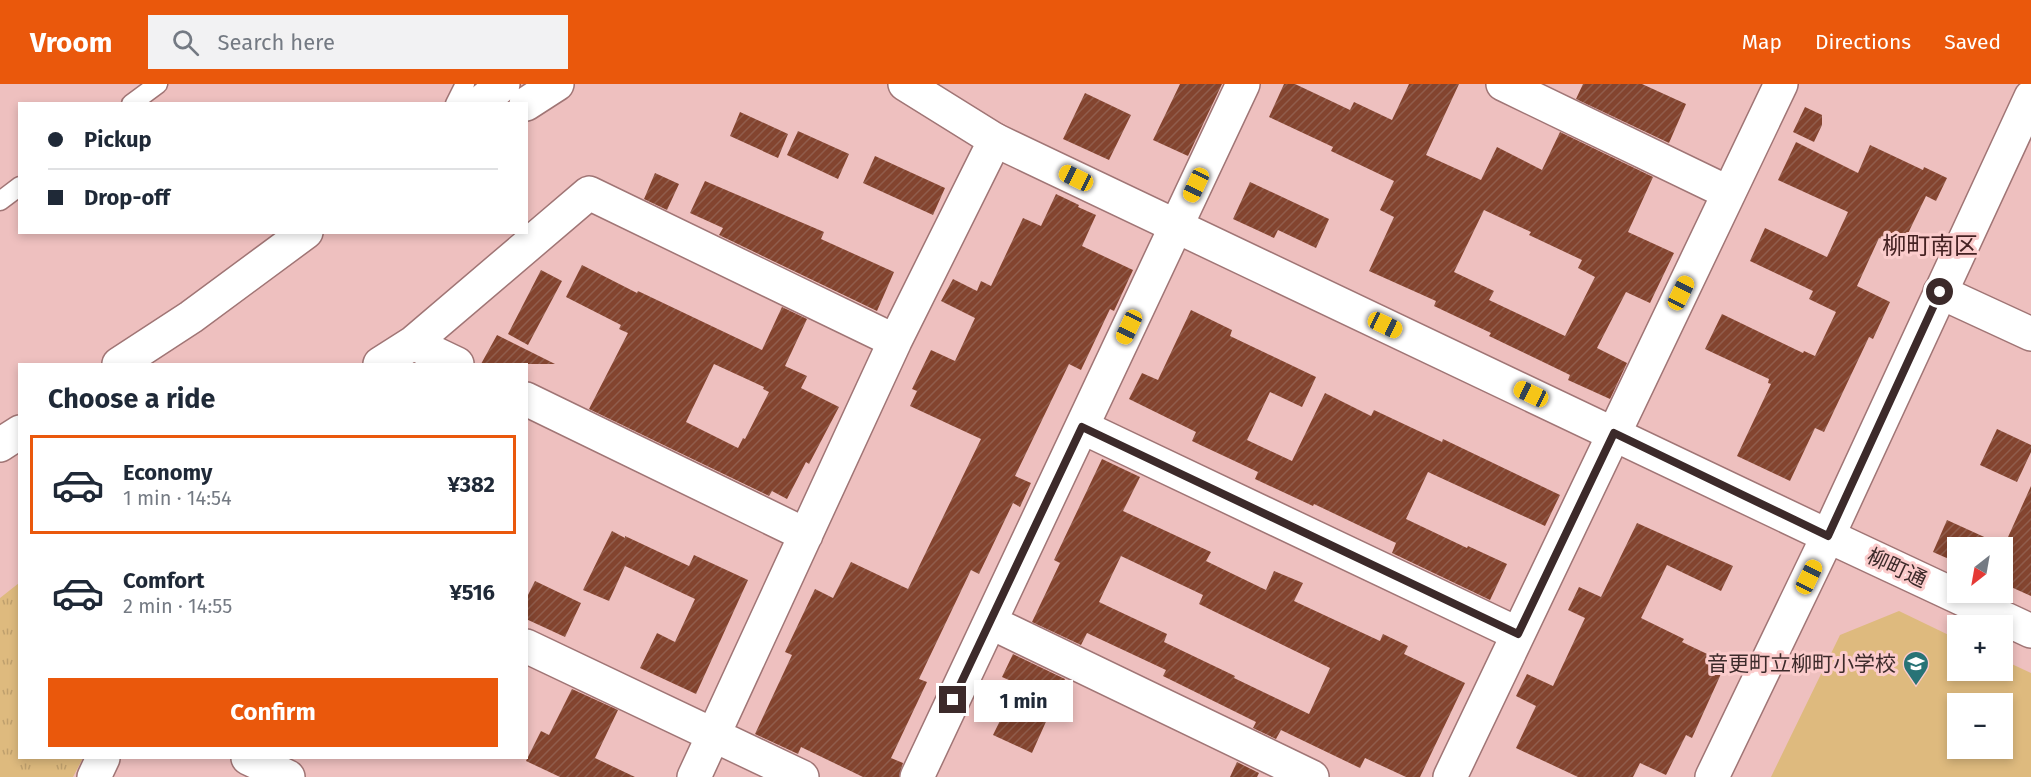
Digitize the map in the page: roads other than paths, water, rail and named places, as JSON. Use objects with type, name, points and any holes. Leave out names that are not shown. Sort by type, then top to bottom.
[{"type":"street","points":[[480,102],[503,84]]},
{"type":"street","points":[[528,103],[557,84]]},
{"type":"street","name":"柳町通","points":[[905,84],[995,140],[2031,631]]},
{"type":"street","points":[[917,777],[1243,84]]},
{"type":"street","points":[[1503,84],[1729,193]]},
{"type":"street","points":[[1450,777],[1781,84]]},
{"type":"street","points":[[1712,777],[1828,536],[2031,97]]},
{"type":"street","points":[[694,777],[895,341],[995,140]]},
{"type":"street","points":[[382,363],[413,343],[589,193],[895,341]]},
{"type":"street","points":[[121,363],[191,317],[303,234]]},
{"type":"street","points":[[1940,292],[2031,334]]},
{"type":"street","points":[[413,343],[455,363]]},
{"type":"street","points":[[528,400],[806,535]]},
{"type":"street","points":[[1082,427],[1518,634]]},
{"type":"street","points":[[0,445],[18,433]]},
{"type":"street","points":[[990,622],[1312,777]]},
{"type":"street","points":[[528,647],[802,777]]},
{"type":"street","points":[[94,777],[103,759]]},
{"type":"street","points":[[250,759],[288,777]]},
{"type":"lane","points":[[134,102],[158,84]]},
{"type":"lane","points":[[456,102],[465,84]]},
{"type":"lane","points":[[0,201],[18,188]]},
{"type":"place","name":"音更町立柳町小学校","points":[[1916,687]]},
{"type":"district","name":"柳町南区","points":[[1930,246]]}]
